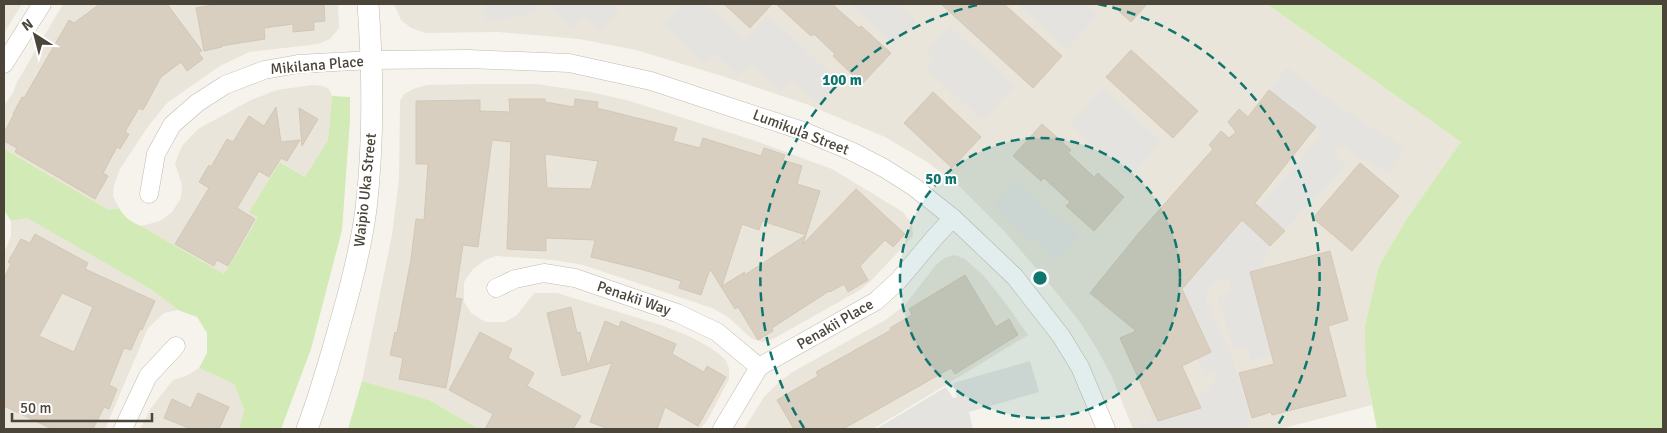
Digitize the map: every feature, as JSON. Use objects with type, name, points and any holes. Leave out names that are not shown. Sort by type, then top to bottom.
[{"type":"street","points":[[4,64],[42,4]]},
{"type":"street","name":"Waipio Uka Street","points":[[307,429],[325,376],[358,254],[366,209],[371,142],[372,60],[368,4]]},
{"type":"street","name":"Lumikula Street","points":[[372,60],[468,59],[568,63],[608,70],[651,81],[794,128],[853,152],[914,187],[953,218],[1015,277],[1061,336],[1080,366],[1106,429]]},
{"type":"street","name":"Mikilana Place","points":[[149,194],[156,154],[172,125],[197,103],[225,85],[264,70],[298,64],[372,60]]},
{"type":"street","name":"Penakii Place","points":[[722,429],[759,367],[876,301],[899,280],[953,218]]},
{"type":"street","name":"Penakii Way","points":[[496,288],[515,279],[544,273],[575,278],[677,313],[717,332],[759,367]]},
{"type":"street","points":[[123,429],[148,376],[176,346]]},
{"type":"shaded area","points":[[4,4],[22,4],[4,33]]},
{"type":"shaded area","points":[[63,4],[338,4],[339,28],[330,39],[318,44],[249,52],[220,66],[167,103],[147,128],[120,169],[114,185],[113,196],[119,208],[109,210],[4,149],[4,105],[13,93],[17,82]]},
{"type":"shaded area","points":[[394,4],[1267,4],[1461,142],[1407,218],[1379,266],[1366,373],[1372,405],[1280,429],[1133,429],[1112,377],[1097,349],[1080,322],[1051,286],[1005,232],[959,186],[927,162],[885,137],[806,104],[636,50],[579,39],[498,32],[426,33],[411,28],[401,20]]},
{"type":"shaded area","points":[[483,4],[534,4],[536,13],[486,22]]},
{"type":"shaded area","points":[[556,4],[615,4],[620,9],[601,30],[585,16],[572,29],[551,9]]},
{"type":"shaded area","points":[[682,4],[706,4],[745,40],[768,15],[840,82],[819,104],[792,79],[780,92],[750,64],[738,76],[714,54],[704,64],[663,25]]},
{"type":"shaded area","points":[[850,4],[898,4],[917,21],[895,45]]},
{"type":"shaded area","points":[[1018,4],[1085,4],[1098,15],[1067,49]]},
{"type":"shaded area","points":[[950,27],[1014,86],[982,120],[926,68],[934,59],[926,52]]},
{"type":"shaded area","points":[[1287,67],[1337,105],[1405,148],[1389,174],[1340,145],[1334,154],[1346,165],[1270,246],[1263,260],[1283,337],[1268,341],[1272,356],[1251,361],[1247,347],[1234,350],[1217,296],[1227,293],[1230,289],[1229,281],[1224,277],[1211,286],[1206,299],[1234,361],[1252,424],[1237,429],[1139,429],[1138,426],[1152,422],[1148,410],[1205,393],[1217,376],[1215,372],[1205,376],[1172,302],[1249,197],[1259,206],[1318,139],[1320,132],[1316,127],[1307,138],[1260,102]]},
{"type":"shaded area","points":[[536,84],[591,92],[630,101],[756,141],[832,169],[903,212],[912,224],[913,236],[871,281],[860,290],[773,339],[763,342],[752,339],[728,317],[712,308],[583,265],[554,260],[496,256],[485,260],[473,269],[464,282],[464,302],[471,313],[485,322],[505,322],[517,315],[534,293],[557,293],[664,326],[691,337],[711,348],[725,359],[729,368],[729,379],[707,421],[700,429],[479,429],[429,400],[362,381],[392,235],[399,179],[400,101],[404,94],[427,85]]},
{"type":"shaded area","points":[[312,85],[323,86],[329,89],[332,96],[328,140],[305,177],[281,162],[249,212],[259,218],[224,274],[141,226],[160,221],[172,212],[181,198],[182,185],[175,163],[182,146],[198,129],[251,100],[277,90]]},
{"type":"shaded area","points":[[1102,88],[1161,141],[1130,177],[1070,124]]},
{"type":"shaded area","points":[[1016,180],[1079,237],[1056,262],[993,205]]},
{"type":"shaded area","points":[[27,218],[152,290],[178,310],[164,313],[148,328],[105,429],[4,429],[4,253],[11,236],[11,221]]},
{"type":"shaded area","points":[[955,255],[965,259],[983,275],[1028,335],[873,429],[744,429],[764,397],[778,383],[791,373],[887,319],[905,305],[935,266],[944,258]]},
{"type":"shaded area","points":[[1030,361],[1039,392],[969,412],[973,429],[876,429],[946,387],[953,398],[957,397],[953,383]]},
{"type":"shaded area","points":[[199,368],[234,384],[244,410],[239,429],[140,429],[151,408],[173,380],[186,376]]},
{"type":"green space","points":[[1267,4],[1663,4],[1663,429],[1377,429],[1366,373],[1365,327],[1379,266],[1407,218],[1461,142]]},
{"type":"green space","points":[[332,96],[350,97],[342,230],[311,349],[281,429],[239,429],[244,410],[234,384],[199,368],[207,353],[207,333],[197,317],[178,310],[152,290],[27,218],[11,221],[4,210],[4,149],[109,210],[119,208],[131,221],[224,274],[258,218],[249,212],[280,162],[305,177],[328,140]]},
{"type":"green space","points":[[362,381],[429,400],[479,429],[348,429]]},
{"type":"building","points":[[100,4],[167,4],[202,51],[198,52],[203,59],[187,71],[181,62],[161,77],[143,110],[139,108],[125,132],[129,134],[120,149],[117,147],[103,173],[108,176],[95,199],[15,152],[17,148],[4,141],[4,133],[22,97],[24,98],[69,20],[74,23]]},
{"type":"building","points":[[219,4],[324,4],[325,21],[314,22],[314,30],[293,32],[293,24],[264,28],[265,39],[221,46],[204,51],[196,8]]},
{"type":"building","points":[[724,4],[772,4],[750,28]]},
{"type":"building","points":[[776,4],[832,4],[859,28],[861,26],[891,53],[862,84],[833,56],[835,54],[814,34],[811,36]]},
{"type":"building","points":[[941,4],[1004,4],[1062,56],[1033,88]]},
{"type":"building","points":[[1111,4],[1147,4],[1131,22]]},
{"type":"building","points":[[1131,50],[1198,111],[1173,138],[1106,77]]},
{"type":"building","points":[[1269,90],[1316,127],[1255,203],[1285,231],[1270,246],[1242,220],[1182,289],[1211,352],[1182,366],[1201,408],[1158,421],[1120,338],[1136,331],[1090,293],[1138,234],[1213,149],[1209,145],[1221,131],[1229,138],[1236,132],[1228,122],[1239,109],[1248,117]]},
{"type":"building","points":[[933,92],[981,137],[952,168],[904,123]]},
{"type":"building","points":[[509,99],[545,99],[545,102],[574,107],[575,99],[598,102],[597,108],[677,128],[673,141],[700,148],[703,138],[761,156],[764,148],[785,155],[783,160],[802,166],[797,184],[820,191],[806,235],[803,244],[856,189],[905,234],[893,247],[885,240],[860,266],[868,280],[848,292],[844,284],[829,291],[772,328],[773,331],[758,340],[738,307],[735,309],[710,269],[701,295],[679,288],[681,281],[591,257],[595,240],[546,238],[546,251],[507,249],[511,142],[492,140],[478,247],[463,245],[455,298],[462,299],[446,388],[399,379],[403,358],[390,355],[395,332],[397,333],[411,259],[416,219],[424,220],[428,164],[416,164],[416,101],[480,100],[480,111],[510,112]],"holes":[[[545,154],[598,161],[591,189],[547,188]],[[762,221],[806,235],[743,276],[745,272],[722,286],[742,224],[759,230]]]},
{"type":"building","points":[[276,107],[281,142],[300,140],[287,161],[281,158],[269,177],[259,171],[237,208],[255,219],[228,266],[217,260],[214,266],[175,244],[209,188],[199,182],[209,165],[211,167],[227,139],[233,142],[249,116],[264,126]]},
{"type":"building","points":[[299,108],[318,119],[302,146]]},
{"type":"building","points":[[1042,124],[1071,150],[1068,153],[1094,177],[1098,173],[1124,197],[1094,231],[1066,206],[1070,202],[1044,178],[1041,181],[1013,156]]},
{"type":"building","points":[[1360,163],[1399,196],[1352,251],[1313,218]]},
{"type":"building","points":[[35,234],[88,263],[85,269],[155,301],[131,350],[124,348],[109,385],[117,389],[109,409],[104,407],[93,429],[52,429],[4,406],[4,278],[11,264],[8,262],[21,239],[30,243]],"holes":[[[62,293],[93,307],[74,352],[39,336]]]},
{"type":"building","points":[[1330,251],[1348,320],[1328,326],[1346,396],[1272,415],[1271,412],[1252,418],[1239,373],[1274,364],[1250,272]]},
{"type":"building","points":[[965,275],[996,327],[1009,319],[1018,335],[955,374],[951,368],[843,429],[794,429],[777,400],[818,376],[816,372],[891,330],[890,328],[912,315],[909,309]]},
{"type":"building","points":[[571,307],[577,333],[580,332],[588,366],[605,321],[619,327],[621,321],[676,344],[672,354],[704,372],[707,366],[726,377],[698,426],[665,407],[657,429],[609,429],[590,422],[612,363],[562,376],[547,313]]},
{"type":"building","points":[[480,332],[512,349],[508,358],[534,373],[527,386],[581,416],[573,429],[485,429],[493,414],[449,390]]},
{"type":"building","points":[[198,393],[229,407],[219,429],[191,429],[164,418],[172,399],[191,408]]}]
